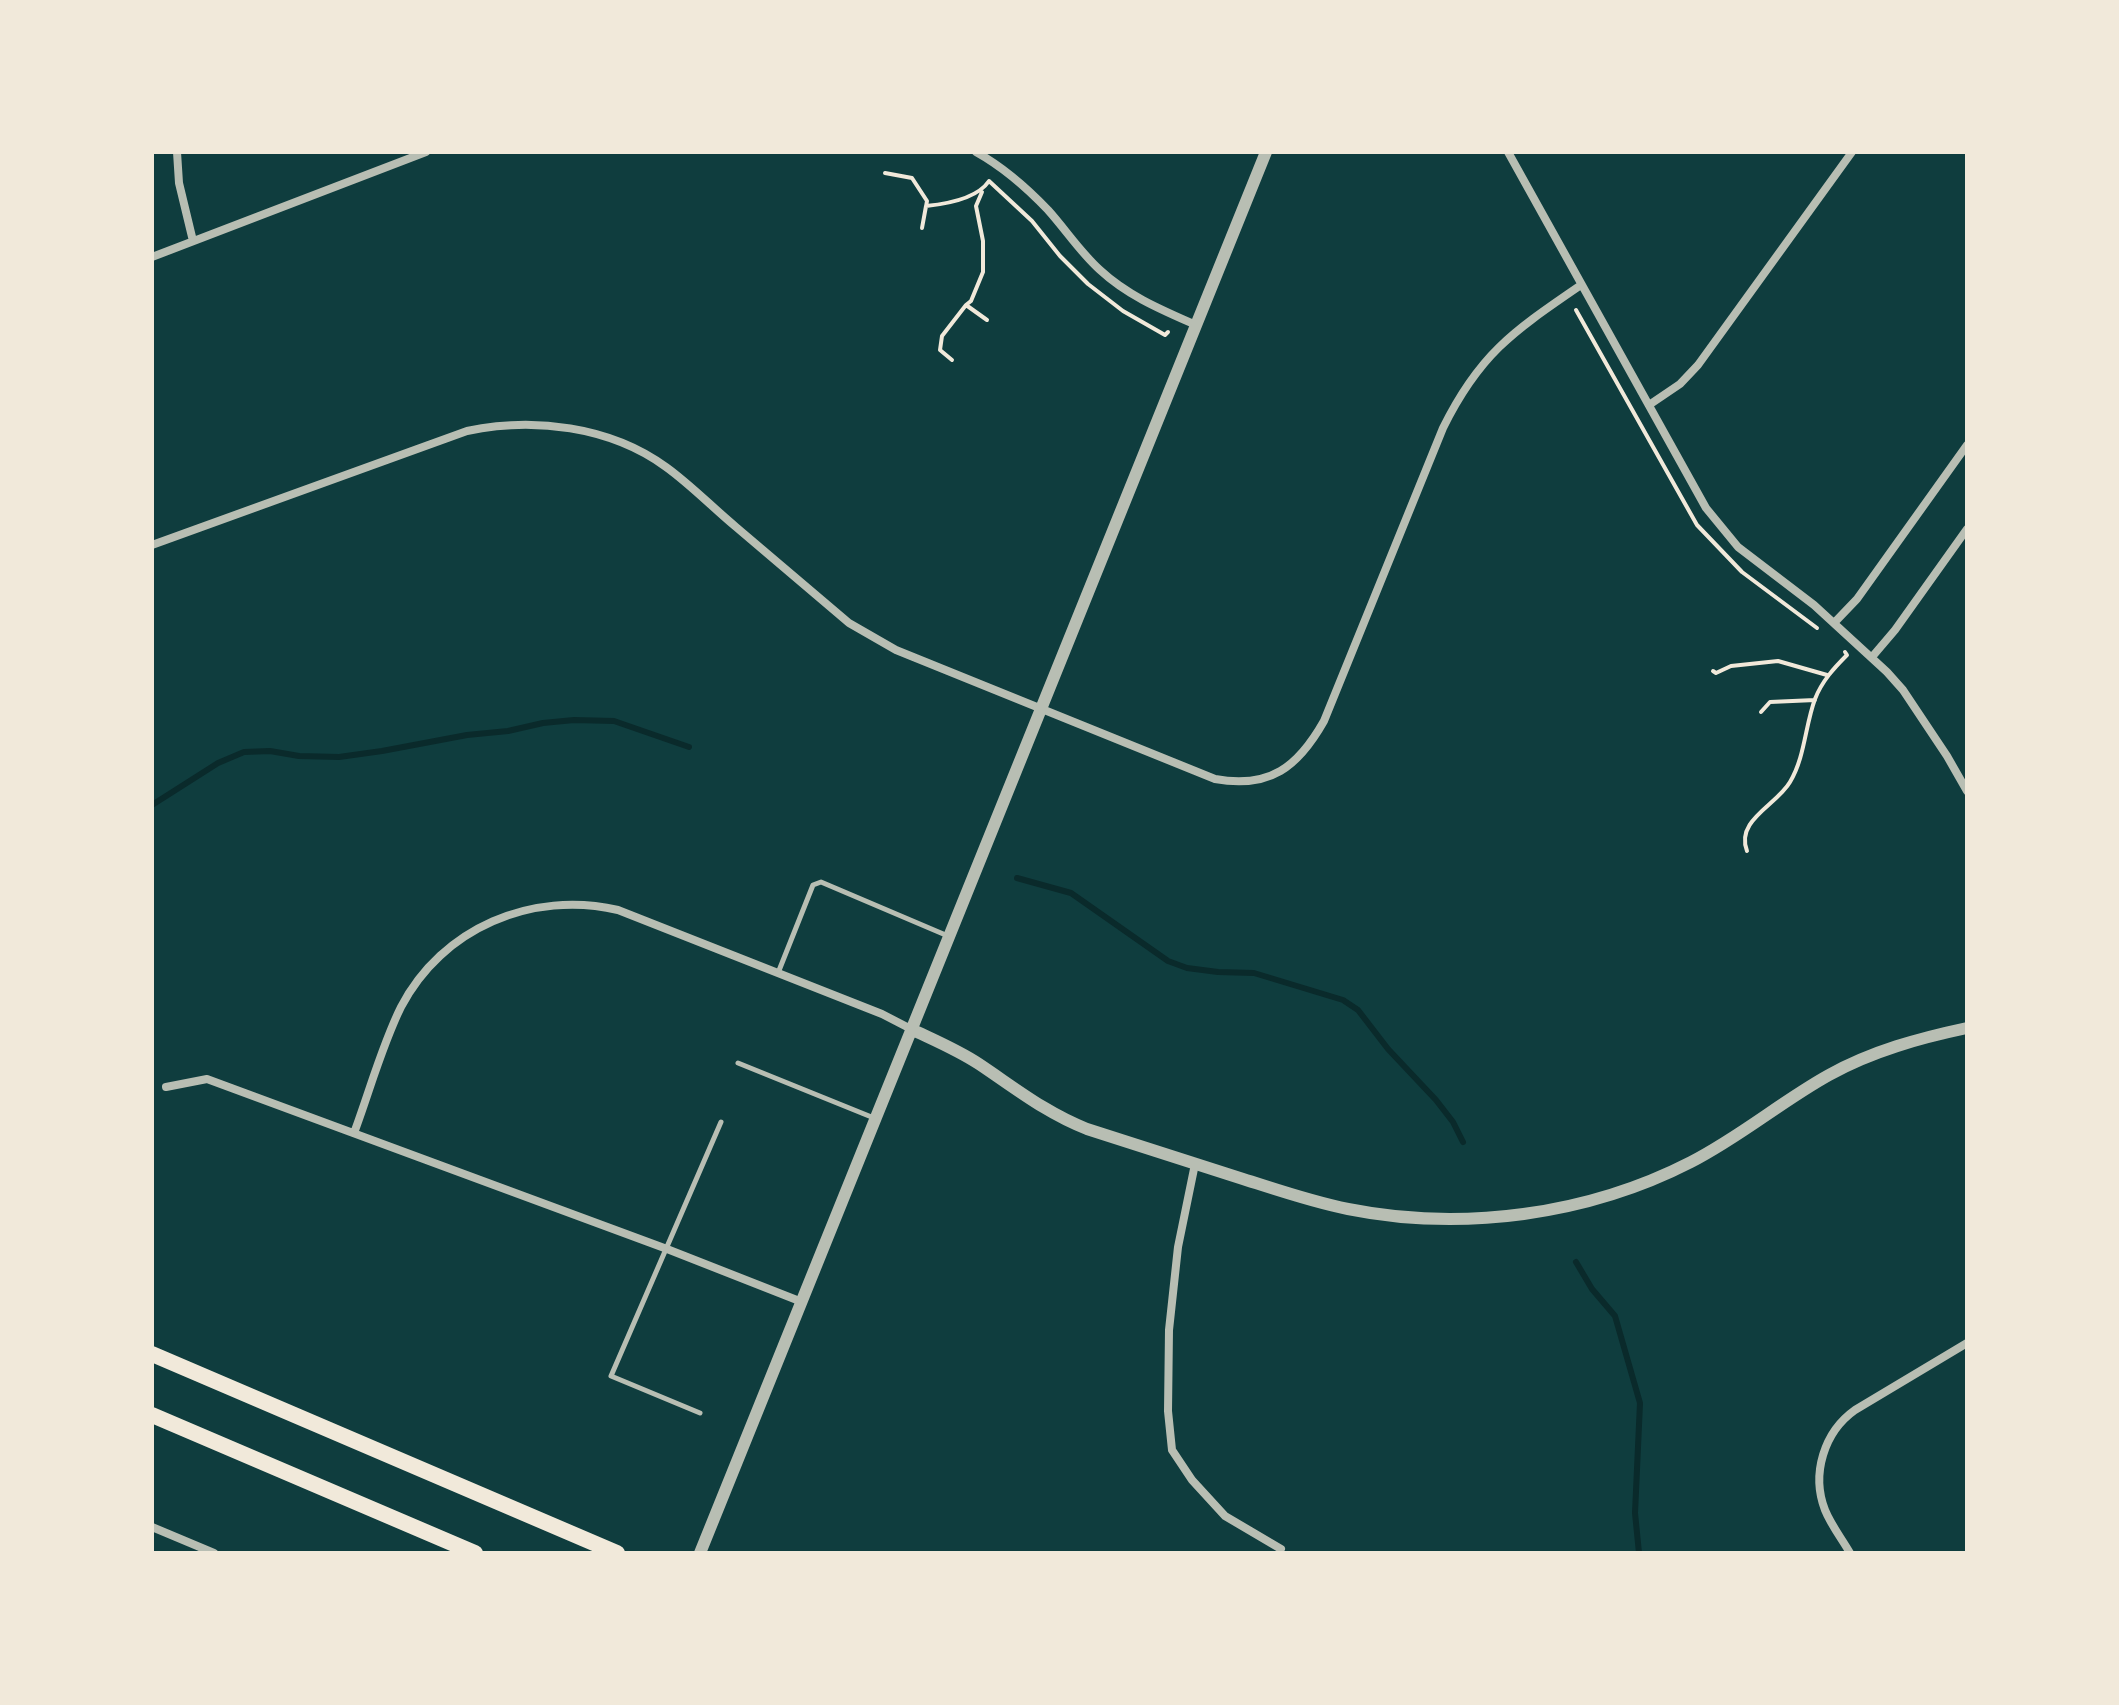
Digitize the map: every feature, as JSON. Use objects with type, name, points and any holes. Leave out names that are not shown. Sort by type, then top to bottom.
[{"type":"main road","points":[[152,1354],[617,1553]]},
{"type":"main road","points":[[152,1415],[475,1553]]},
{"type":"street","points":[[177,152],[179,183],[193,241]]},
{"type":"street","points":[[152,257],[426,152]]},
{"type":"street","points":[[976,152],[1021,184],[1083,253],[1115,282],[1150,305],[1196,325]]},
{"type":"street","points":[[700,1553],[1266,152]]},
{"type":"street","points":[[1508,152],[1706,508],[1726,535],[1753,560],[1834,623],[1903,690],[1967,791]]},
{"type":"street","points":[[1649,405],[1680,384],[1698,365],[1852,152]]},
{"type":"street","points":[[152,545],[467,431],[511,424],[556,426],[613,440],[666,467],[849,623],[896,650],[1215,779],[1251,782],[1270,777],[1300,757],[1324,721],[1459,395],[1496,348],[1520,327],[1581,285]]},
{"type":"street","points":[[1834,623],[1857,599],[1967,445]]},
{"type":"street","points":[[1872,657],[1967,529]]},
{"type":"street","points":[[354,1133],[400,1010],[427,969],[460,939],[494,920],[537,907],[570,904],[606,907],[639,917],[911,1029],[977,1062],[1033,1103],[1063,1120],[1315,1201],[1384,1215],[1460,1219],[1543,1211],[1614,1193],[1653,1179],[1718,1148],[1829,1075],[1887,1049],[1967,1028]]},
{"type":"street","points":[[166,1087],[207,1079],[802,1302]]},
{"type":"street","points":[[1195,1164],[1178,1247],[1169,1330],[1168,1411],[1172,1450],[1192,1480],[1225,1516],[1281,1549]]},
{"type":"street","points":[[1850,1553],[1825,1510],[1820,1486],[1820,1467],[1831,1436],[1845,1417],[1967,1343]]},
{"type":"street","points":[[152,1527],[214,1553]]},
{"type":"lane","points":[[778,973],[813,885],[821,882],[949,936]]},
{"type":"lane","points":[[738,1063],[875,1119]]},
{"type":"lane","points":[[700,1413],[611,1376],[721,1122]]},
{"type":"path","points":[[885,173],[912,178],[927,201],[924,215],[922,228],[926,206],[982,192]]},
{"type":"path","points":[[952,360],[940,350],[942,336],[977,289],[983,272],[983,241],[976,206],[989,181]]},
{"type":"path","points":[[966,305],[987,320]]},
{"type":"path","points":[[1747,851],[1744,834],[1747,826],[1791,782],[1815,700],[1827,675],[1847,655]]},
{"type":"path","points":[[1713,671],[1716,673],[1731,666],[1778,661],[1827,675]]},
{"type":"path","points":[[1761,712],[1770,702],[1815,700]]},
{"type":"waterway","points":[[152,805],[218,763],[244,752],[339,757],[574,720],[614,721],[689,747]]},
{"type":"waterway","points":[[1017,878],[1071,893],[1168,961],[1187,968],[1254,973],[1343,1000],[1358,1010],[1388,1049],[1436,1100],[1453,1122],[1463,1142]]},
{"type":"waterway","points":[[1576,1262],[1592,1289],[1615,1316],[1640,1403],[1635,1513],[1639,1553]]}]
